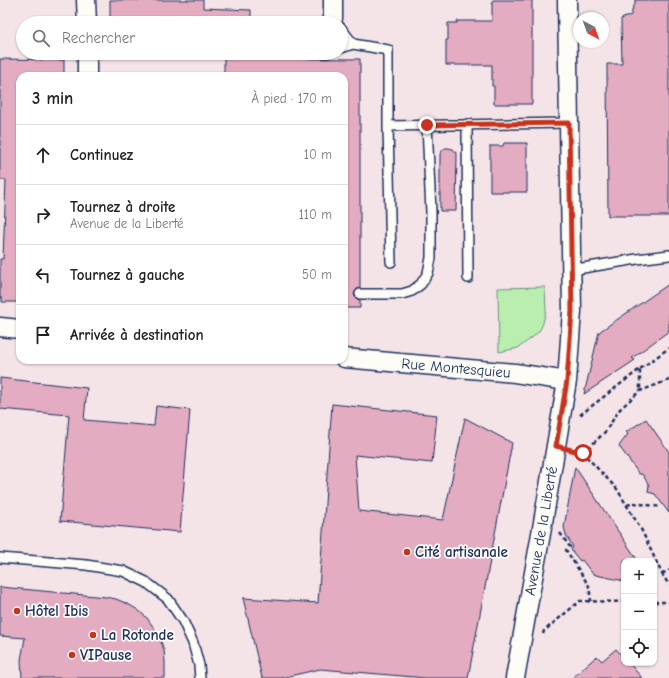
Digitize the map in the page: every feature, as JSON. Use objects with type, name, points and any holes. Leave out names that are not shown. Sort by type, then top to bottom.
[{"type":"street","points":[[86,0],[86,16]]},
{"type":"street","points":[[333,0],[336,16]]},
{"type":"street","name":"Avenue de la Liberté","points":[[515,678],[567,381],[572,311],[567,0]]},
{"type":"street","points":[[87,60],[87,72]]},
{"type":"street","points":[[0,327],[16,329]]},
{"type":"street","name":"Rue Montesquieu","points":[[348,358],[515,373],[567,381]]},
{"type":"lane","points":[[348,37],[353,44]]},
{"type":"lane","points":[[348,46],[353,44],[388,50],[391,262]]},
{"type":"lane","points":[[388,126],[569,123]]},
{"type":"lane","points":[[468,124],[468,278]]},
{"type":"lane","points":[[360,294],[402,294],[412,291],[421,284],[428,273],[431,258],[431,212],[427,125]]},
{"type":"lane","points":[[571,270],[669,254]]},
{"type":"lane","points":[[0,558],[86,565],[123,571],[146,582],[168,599],[183,620],[193,643],[199,665],[200,678]]},
{"type":"path","points":[[579,417],[669,348]]},
{"type":"path","points":[[640,369],[640,391]]},
{"type":"path","points":[[583,453],[605,432],[620,409],[640,391],[669,380]]},
{"type":"path","points":[[556,446],[583,453],[617,489],[642,531],[662,574],[669,585]]},
{"type":"path","points":[[627,505],[634,503],[661,507]]},
{"type":"path","points":[[542,528],[559,532],[570,547],[566,550],[589,586],[591,601]]},
{"type":"path","points":[[662,574],[669,570]]},
{"type":"path","points":[[542,637],[544,631],[580,601],[621,602]]},
{"type":"path","points":[[657,602],[669,602]]},
{"type":"green space","points":[[545,287],[546,311],[540,330],[518,348],[499,352],[498,288]]},
{"type":"building","points":[[110,0],[203,0],[203,8],[251,10],[251,16],[110,16]]},
{"type":"building","points":[[493,0],[532,0],[532,104],[494,104],[492,65],[446,65],[448,23],[457,23],[457,21],[492,21]]},
{"type":"building","points":[[635,0],[669,0],[669,216],[608,216],[607,64],[622,64],[621,19],[631,15],[635,5]]},
{"type":"building","points":[[0,59],[64,60],[64,72],[16,72],[16,302],[2,302],[2,298],[0,298],[0,259],[3,259],[6,180],[0,180]]},
{"type":"building","points":[[360,59],[360,288],[357,289],[354,294],[357,299],[360,300],[360,308],[348,308],[348,72],[224,72],[224,60]]},
{"type":"building","points":[[504,143],[527,143],[527,192],[490,192],[490,146],[503,146]]},
{"type":"building","points":[[445,148],[453,149],[457,154],[456,211],[440,211],[440,154]]},
{"type":"building","points":[[669,284],[669,331],[632,358],[635,360],[584,394],[599,332]]},
{"type":"building","points":[[0,378],[87,388],[84,420],[154,426],[156,406],[190,410],[180,532],[60,521],[69,415],[0,409]]},
{"type":"building","name":"Cité artisanale","points":[[332,404],[437,415],[432,463],[355,455],[359,511],[443,520],[465,418],[512,443],[468,678],[426,678],[320,669],[281,678],[262,678],[243,598],[318,603]]},
{"type":"building","points":[[646,419],[669,452],[669,513],[655,494],[648,492],[649,485],[642,474],[639,474],[619,446],[628,434],[626,432]]},
{"type":"building","points":[[575,467],[636,558],[621,558],[621,580],[596,575],[592,573],[582,560],[580,561],[571,550],[573,547],[566,535],[564,527]]},
{"type":"building","name":"La Rotonde","points":[[0,587],[106,597],[128,604],[147,618],[160,639],[164,650],[165,678],[22,678],[21,660],[25,638],[0,636]]},
{"type":"building","points":[[616,649],[621,655],[621,666],[632,666],[642,678],[572,678],[597,656],[602,661]]},
{"type":"place","name":"Cité artisanale","points":[[407,552]]},
{"type":"place","name":"Hôtel Ibis","points":[[17,611]]},
{"type":"place","name":"La Rotonde","points":[[93,635]]},
{"type":"place","name":"VIPause","points":[[72,655]]},
{"type":"route","points":[[427,125],[569,123],[572,311],[567,381],[556,446],[583,453]]}]
